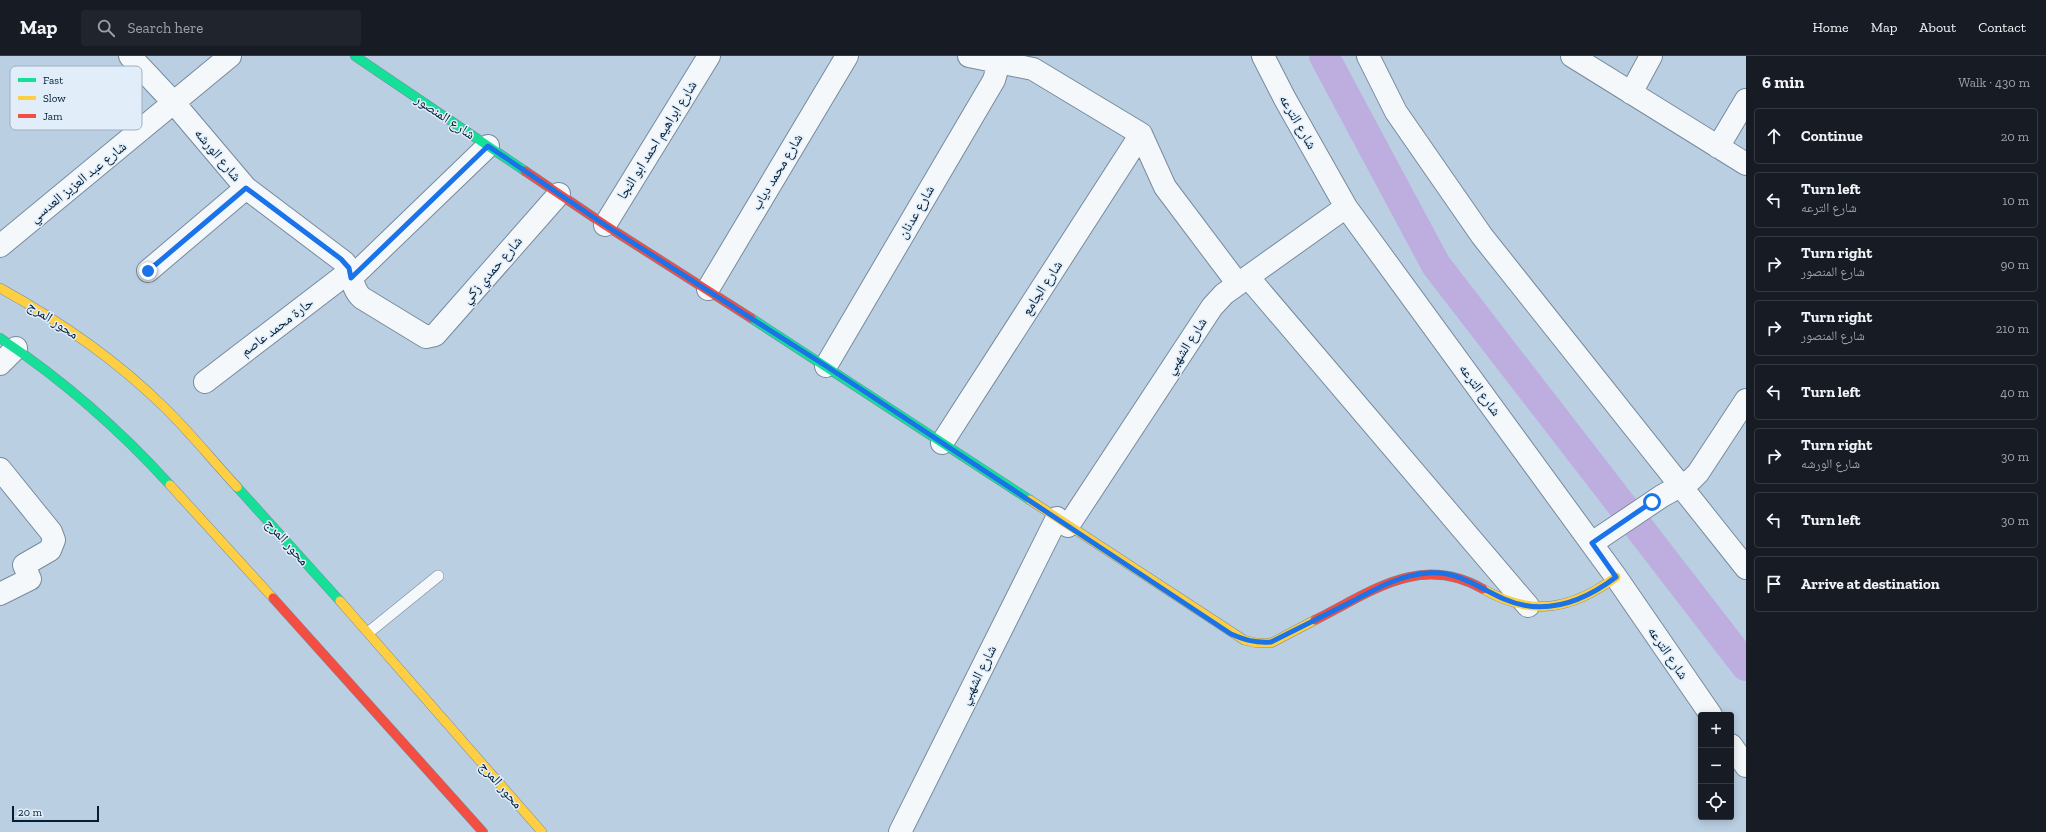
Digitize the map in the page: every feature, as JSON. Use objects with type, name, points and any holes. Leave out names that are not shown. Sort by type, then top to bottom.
[{"type":"street","name":"شارع الورشه","points":[[130,56],[139,66]]},
{"type":"street","name":"شارع عبد العزيز العدسي","points":[[142,129],[230,56]]},
{"type":"street","name":"شارع المنصور","points":[[355,56],[605,225],[708,288],[1231,634],[1244,640],[1257,643],[1271,642],[1392,582],[1428,573],[1446,574],[1463,578],[1505,600],[1528,606],[1552,606],[1576,602],[1598,591],[1616,577]]},
{"type":"street","name":"شارع ابراهيم احمد ابو النجا","points":[[605,225],[709,56]]},
{"type":"street","name":"شارع محمد دياب","points":[[708,288],[847,56]]},
{"type":"street","points":[[969,56],[1000,59],[1033,69],[1141,134],[1165,187],[1243,280],[1528,606]]},
{"type":"street","name":"شارع الترعه","points":[[1263,56],[1285,100],[1346,207],[1592,543],[1709,712]]},
{"type":"street","points":[[1368,56],[1396,112],[1482,236],[1746,568]]},
{"type":"street","points":[[1572,56],[1746,164]]},
{"type":"street","points":[[1631,93],[1651,56]]},
{"type":"street","name":"شارع عدنان","points":[[826,366],[994,80],[1000,59]]},
{"type":"street","name":"شارع الورشه","points":[[142,69],[174,103],[246,188],[341,259],[351,275],[355,291],[362,298],[421,335]]},
{"type":"street","points":[[1718,147],[1746,100]]},
{"type":"street","name":"شارع عبد العزيز العدسي","points":[[0,246],[141,130]]},
{"type":"street","name":"شارع الجامع","points":[[942,443],[1141,134]]},
{"type":"street","name":"حارة محمد عاصم","points":[[205,382],[351,275],[488,146]]},
{"type":"street","points":[[148,271],[246,188]]},
{"type":"street","name":"شارع حمدي زكي","points":[[421,335],[431,337],[435,335],[559,194]]},
{"type":"street","name":"شارع الشهبي","points":[[900,832],[1062,522],[1202,321],[1224,294],[1346,207]]},
{"type":"street","name":"محور المرج","points":[[0,288],[35,306],[70,329],[122,370],[163,406],[369,632],[542,832]]},
{"type":"street","points":[[0,364],[8,343],[41,364],[83,398],[120,432],[196,513],[483,832]]},
{"type":"street","points":[[1592,543],[1662,496],[1682,486],[1698,473],[1746,400]]},
{"type":"street","points":[[0,469],[51,532],[54,540],[50,550],[24,565],[30,579],[0,594]]},
{"type":"street","points":[[1733,748],[1746,766]]},
{"type":"lane","points":[[369,632],[438,576]]},
{"type":"waterway","points":[[1324,56],[1436,265],[1746,666]]},
{"type":"traffic: fast","points":[[355,56],[525,171]]},
{"type":"traffic: fast","points":[[751,318],[1030,500]]},
{"type":"traffic: fast","points":[[0,338],[46,371],[90,406],[131,444],[170,485]]},
{"type":"traffic: fast","points":[[237,487],[340,601]]},
{"type":"traffic: slow","points":[[0,288],[43,313],[106,356],[145,389],[173,416],[237,487]]},
{"type":"traffic: slow","points":[[170,485],[273,598]]},
{"type":"traffic: slow","points":[[1030,500],[1244,640],[1257,643],[1271,643],[1315,620]]},
{"type":"traffic: slow","points":[[1483,589],[1518,604],[1551,606],[1567,603],[1583,597],[1616,577]]},
{"type":"traffic: slow","points":[[340,601],[542,832]]},
{"type":"traffic: jam","points":[[525,171],[605,225],[751,318]]},
{"type":"traffic: jam","points":[[1315,620],[1376,588],[1396,580],[1417,576],[1438,575],[1460,579],[1483,589]]},
{"type":"traffic: jam","points":[[273,598],[483,832]]},
{"type":"route","points":[[148,271],[246,188],[341,259],[349,268],[351,278],[488,146],[605,225],[708,288],[1231,634],[1244,640],[1257,643],[1271,642],[1392,582],[1410,576],[1428,573],[1446,574],[1463,578],[1505,600],[1528,606],[1552,606],[1576,602],[1598,591],[1616,577],[1592,543],[1652,502]]}]
